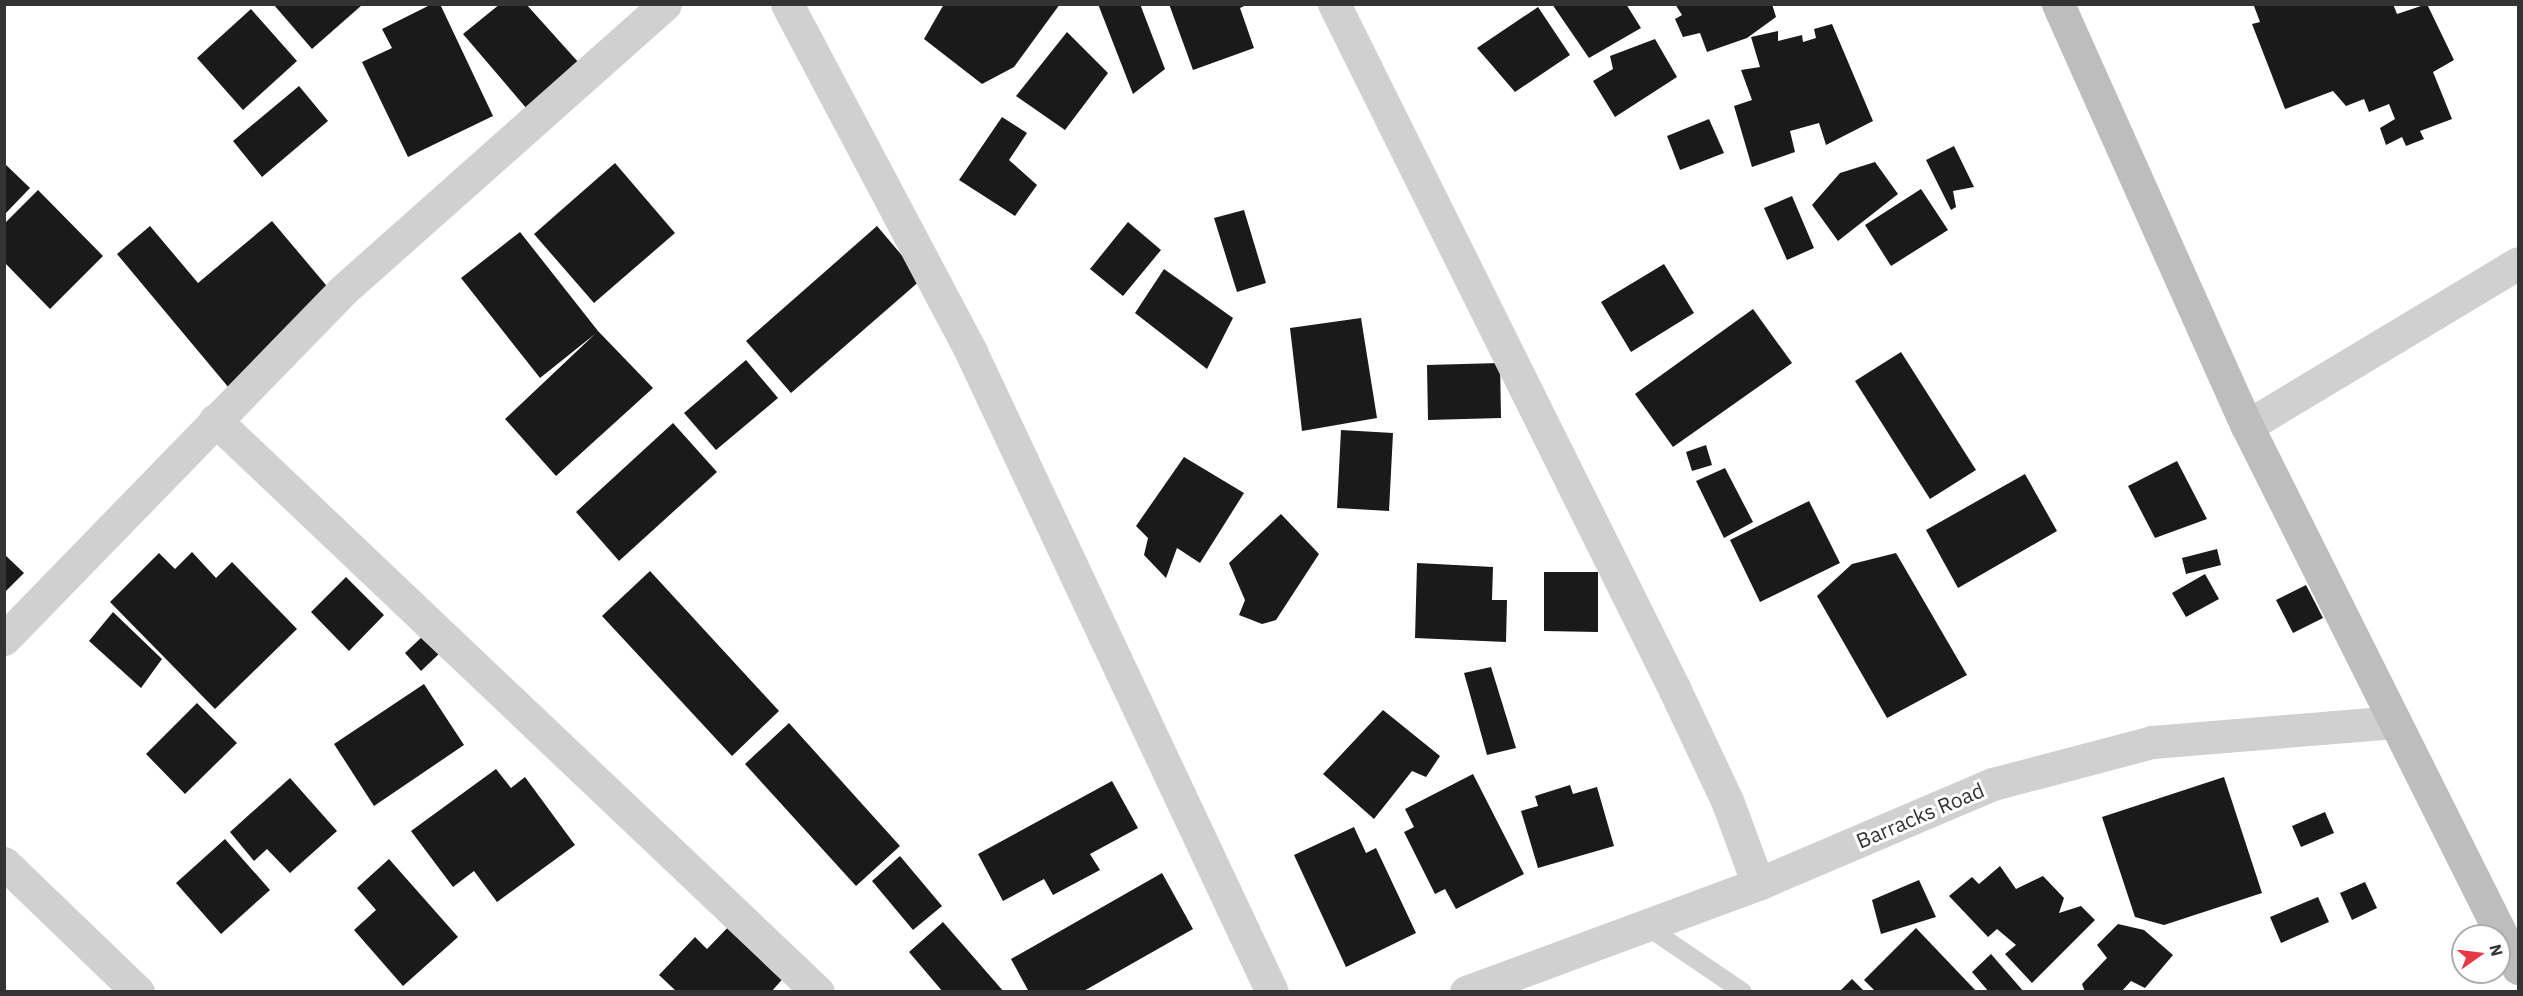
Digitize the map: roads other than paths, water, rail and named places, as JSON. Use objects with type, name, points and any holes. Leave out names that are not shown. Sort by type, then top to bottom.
[{"type":"main road","points":[[2058,4],[2247,426],[2518,968]]},
{"type":"street","points":[[4,639],[341,292],[665,4]]},
{"type":"street","points":[[787,4],[971,351],[1272,992]]},
{"type":"street","points":[[1334,4],[1674,688],[1728,803],[1758,885]]},
{"type":"street","points":[[2247,426],[2518,263]]},
{"type":"street","points":[[215,420],[818,992]]},
{"type":"street","name":"Barracks Road","points":[[1466,992],[1758,885],[1993,784],[2152,742],[2395,722]]},
{"type":"street","points":[[4,863],[138,992]]},
{"type":"lane","points":[[1646,926],[1743,992]]}]
